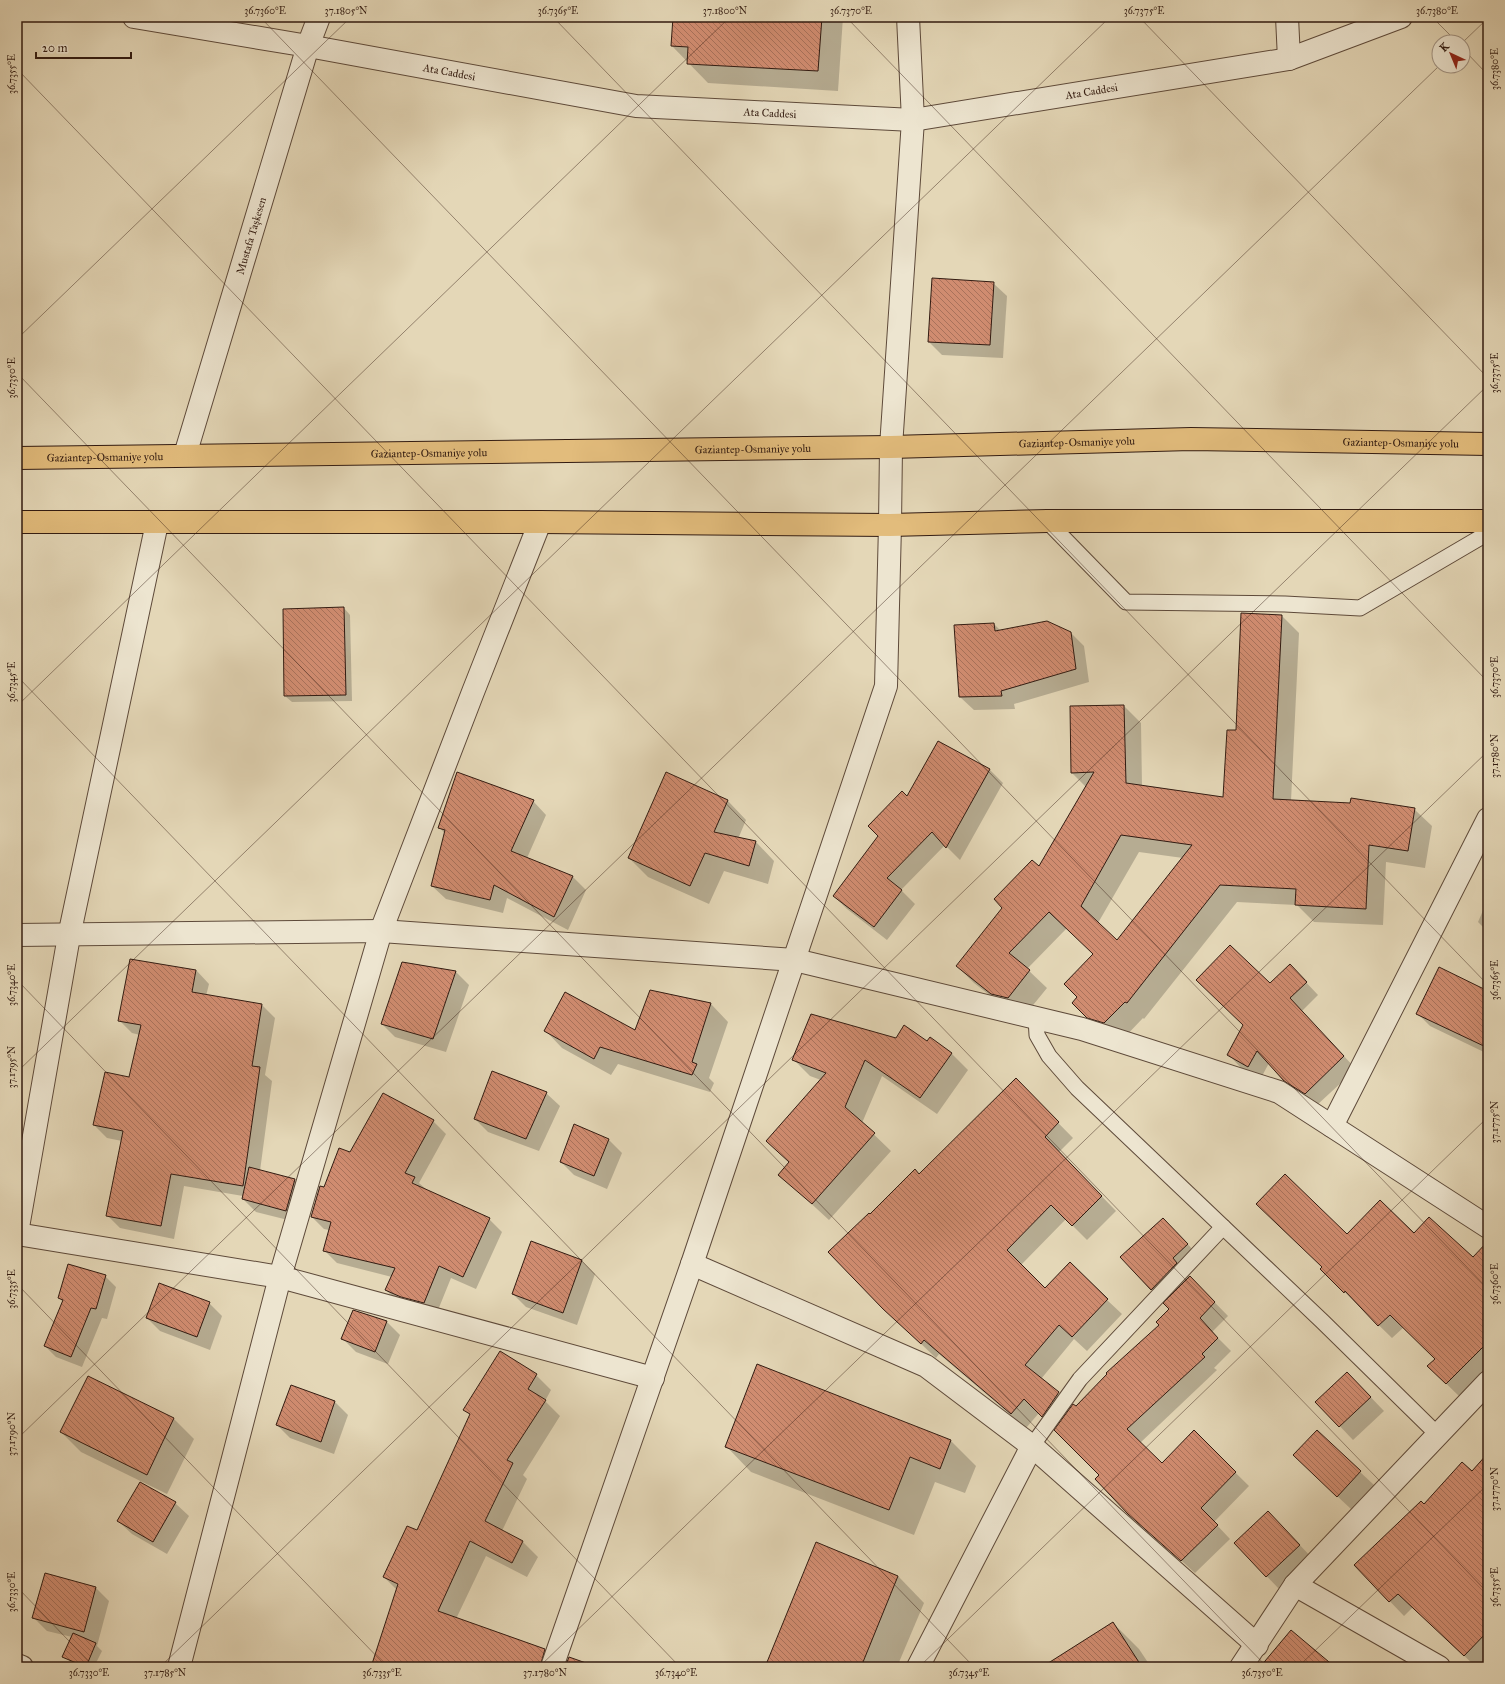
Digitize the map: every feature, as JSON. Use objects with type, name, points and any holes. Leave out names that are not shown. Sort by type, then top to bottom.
[{"type":"highway","name":"Gaziantep-Osmaniye yolu","points":[[17,458],[891,447],[1191,439],[1488,444]]},
{"type":"highway","points":[[17,522],[540,522],[890,525],[1047,521],[1488,521]]},
{"type":"street","name":"Ata Caddesi","points":[[134,17],[181,20],[308,46],[636,106],[913,120],[1289,59],[1401,17]]},
{"type":"street","name":"Mustafa Taşkesen","points":[[185,455],[308,46],[319,17]]},
{"type":"street","points":[[552,1667],[692,1264],[886,686],[891,447],[913,120],[908,17]]},
{"type":"street","points":[[1287,17],[1289,59]]},
{"type":"street","points":[[179,1667],[280,1278],[381,931],[540,522]]},
{"type":"street","points":[[156,523],[69,936],[17,1233],[280,1278],[653,1378]]},
{"type":"street","points":[[1332,1126],[1488,819]]},
{"type":"street","points":[[17,935],[69,936],[381,931],[795,960],[1082,1029],[1279,1092],[1488,1226]]},
{"type":"street","points":[[692,1264],[926,1366],[1032,1446],[1257,1645]]},
{"type":"street","points":[[1241,1667],[1257,1645],[1295,1585],[1488,1382]]},
{"type":"street","points":[[918,1667],[1032,1446]]},
{"type":"street","points":[[1295,1585],[1440,1667]]},
{"type":"street","points":[[17,1665],[22,1667]]},
{"type":"lane","points":[[1047,521],[1126,602],[1285,604],[1360,608],[1488,533]]},
{"type":"lane","points":[[1036,1018],[1037,1035],[1049,1056],[1076,1088],[1323,1322],[1438,1435]]},
{"type":"lane","points":[[1032,1446],[1080,1379],[1223,1227]]},
{"type":"building","points":[[673,17],[822,17],[818,71],[687,64],[688,47],[671,46]]},
{"type":"building","points":[[932,278],[994,282],[990,345],[928,342]]},
{"type":"building","points":[[344,607],[346,695],[284,696],[283,609]]},
{"type":"building","points":[[1241,613],[1282,615],[1273,799],[1350,803],[1351,798],[1415,808],[1408,851],[1369,845],[1366,909],[1295,905],[1296,889],[1220,885],[1127,1003],[1125,1002],[1104,1023],[1087,1018],[1072,1003],[1077,997],[1064,984],[1093,954],[1049,912],[1009,953],[1030,970],[1008,998],[991,994],[956,966],[1002,908],[994,899],[1032,860],[1039,866],[1094,772],[1071,773],[1070,706],[1124,705],[1126,783],[1223,797],[1227,730],[1236,730]],"holes":[[[1121,835],[1192,845],[1117,940],[1081,906]]]},
{"type":"building","points":[[1047,621],[1071,632],[1076,669],[1001,691],[1002,696],[959,697],[954,625],[994,623],[995,631]]},
{"type":"building","points":[[938,741],[990,769],[946,848],[932,832],[887,878],[902,890],[874,927],[833,896],[878,836],[868,826],[902,791],[907,796]]},
{"type":"building","points":[[457,772],[534,800],[511,851],[573,876],[554,917],[494,885],[490,900],[431,886],[445,830],[438,828]]},
{"type":"building","points":[[666,772],[728,800],[714,832],[756,841],[749,866],[705,853],[690,886],[628,858]]},
{"type":"building","points":[[1230,945],[1270,983],[1290,964],[1307,982],[1290,998],[1344,1056],[1305,1094],[1284,1081],[1257,1051],[1248,1067],[1227,1055],[1243,1025],[1196,980]]},
{"type":"building","points":[[130,959],[196,970],[192,992],[262,1004],[252,1066],[260,1067],[243,1186],[171,1174],[161,1226],[106,1216],[123,1131],[93,1125],[105,1072],[129,1077],[141,1025],[118,1021]]},
{"type":"building","points":[[402,962],[456,971],[433,1039],[381,1024]]},
{"type":"building","points":[[1439,967],[1488,991],[1488,1048],[1416,1014]]},
{"type":"building","points":[[650,990],[711,1003],[692,1062],[697,1064],[692,1075],[600,1047],[594,1059],[544,1031],[565,992],[635,1030]]},
{"type":"building","points":[[811,1014],[896,1038],[904,1025],[927,1041],[930,1037],[952,1053],[920,1098],[865,1060],[845,1107],[875,1133],[812,1204],[778,1175],[789,1162],[766,1141],[826,1073],[792,1060]]},
{"type":"building","points":[[492,1071],[547,1092],[526,1139],[474,1119]]},
{"type":"building","points":[[1016,1078],[1059,1122],[1045,1137],[1102,1196],[1072,1226],[1051,1205],[1007,1250],[1045,1288],[1070,1262],[1108,1299],[1072,1337],[1059,1325],[1025,1365],[1059,1392],[1042,1417],[1024,1399],[1011,1414],[924,1340],[921,1344],[883,1309],[828,1252],[869,1213],[870,1214],[915,1169],[919,1174]]},
{"type":"building","points":[[383,1093],[434,1120],[405,1173],[415,1177],[412,1183],[490,1218],[463,1277],[439,1266],[424,1303],[401,1297],[385,1290],[395,1268],[323,1251],[331,1222],[311,1217],[320,1186],[324,1187],[339,1148],[350,1152]]},
{"type":"building","points":[[574,1124],[609,1139],[594,1176],[560,1162]]},
{"type":"building","points":[[249,1167],[295,1179],[286,1211],[242,1199]]},
{"type":"building","points":[[1285,1174],[1347,1234],[1380,1200],[1414,1233],[1429,1217],[1473,1257],[1488,1241],[1488,1342],[1446,1384],[1427,1366],[1435,1359],[1390,1315],[1378,1326],[1345,1291],[1344,1293],[1320,1269],[1322,1267],[1256,1204]]},
{"type":"building","points":[[1163,1218],[1188,1244],[1173,1258],[1177,1263],[1151,1290],[1120,1257]]},
{"type":"building","points":[[531,1241],[582,1260],[563,1313],[512,1294]]},
{"type":"building","points":[[68,1264],[106,1275],[96,1309],[91,1308],[71,1357],[44,1346],[63,1300],[58,1298]]},
{"type":"building","points":[[1190,1276],[1215,1302],[1200,1318],[1218,1338],[1202,1354],[1205,1357],[1127,1429],[1162,1463],[1194,1430],[1236,1472],[1201,1508],[1218,1525],[1181,1561],[1128,1514],[1095,1479],[1099,1475],[1054,1430],[1073,1404],[1076,1406],[1107,1374],[1106,1373],[1159,1325],[1156,1322],[1169,1309],[1163,1303]]},
{"type":"building","points":[[159,1283],[210,1302],[197,1337],[146,1318]]},
{"type":"building","points":[[353,1310],[387,1321],[375,1352],[341,1339]]},
{"type":"building","points":[[500,1351],[537,1374],[528,1389],[546,1400],[507,1460],[513,1463],[485,1521],[523,1541],[512,1563],[470,1541],[438,1611],[545,1649],[540,1667],[371,1667],[398,1584],[383,1577],[407,1526],[417,1530],[470,1414],[463,1410]]},
{"type":"building","points":[[757,1364],[951,1440],[940,1469],[910,1457],[889,1510],[725,1447]]},
{"type":"building","points":[[1347,1372],[1371,1397],[1339,1427],[1315,1402]]},
{"type":"building","points":[[88,1376],[174,1418],[147,1475],[60,1432]]},
{"type":"building","points":[[291,1385],[335,1401],[321,1442],[276,1425]]},
{"type":"building","points":[[1317,1430],[1361,1471],[1337,1497],[1293,1455]]},
{"type":"building","points":[[1488,1453],[1488,1631],[1464,1656],[1398,1594],[1389,1602],[1354,1565],[1421,1501],[1424,1504],[1462,1462],[1472,1471]]},
{"type":"building","points":[[140,1482],[176,1502],[153,1542],[117,1521]]},
{"type":"building","points":[[1268,1511],[1300,1545],[1266,1577],[1234,1543]]},
{"type":"building","points":[[816,1542],[898,1576],[861,1667],[765,1667]]},
{"type":"building","points":[[45,1573],[96,1587],[84,1632],[32,1618]]},
{"type":"building","points":[[1113,1622],[1142,1667],[1042,1667]]},
{"type":"building","points":[[1291,1630],[1335,1667],[1260,1667]]},
{"type":"building","points":[[73,1633],[96,1643],[86,1667],[62,1657]]},
{"type":"building","points":[[569,1657],[586,1663],[585,1667],[565,1667]]}]
